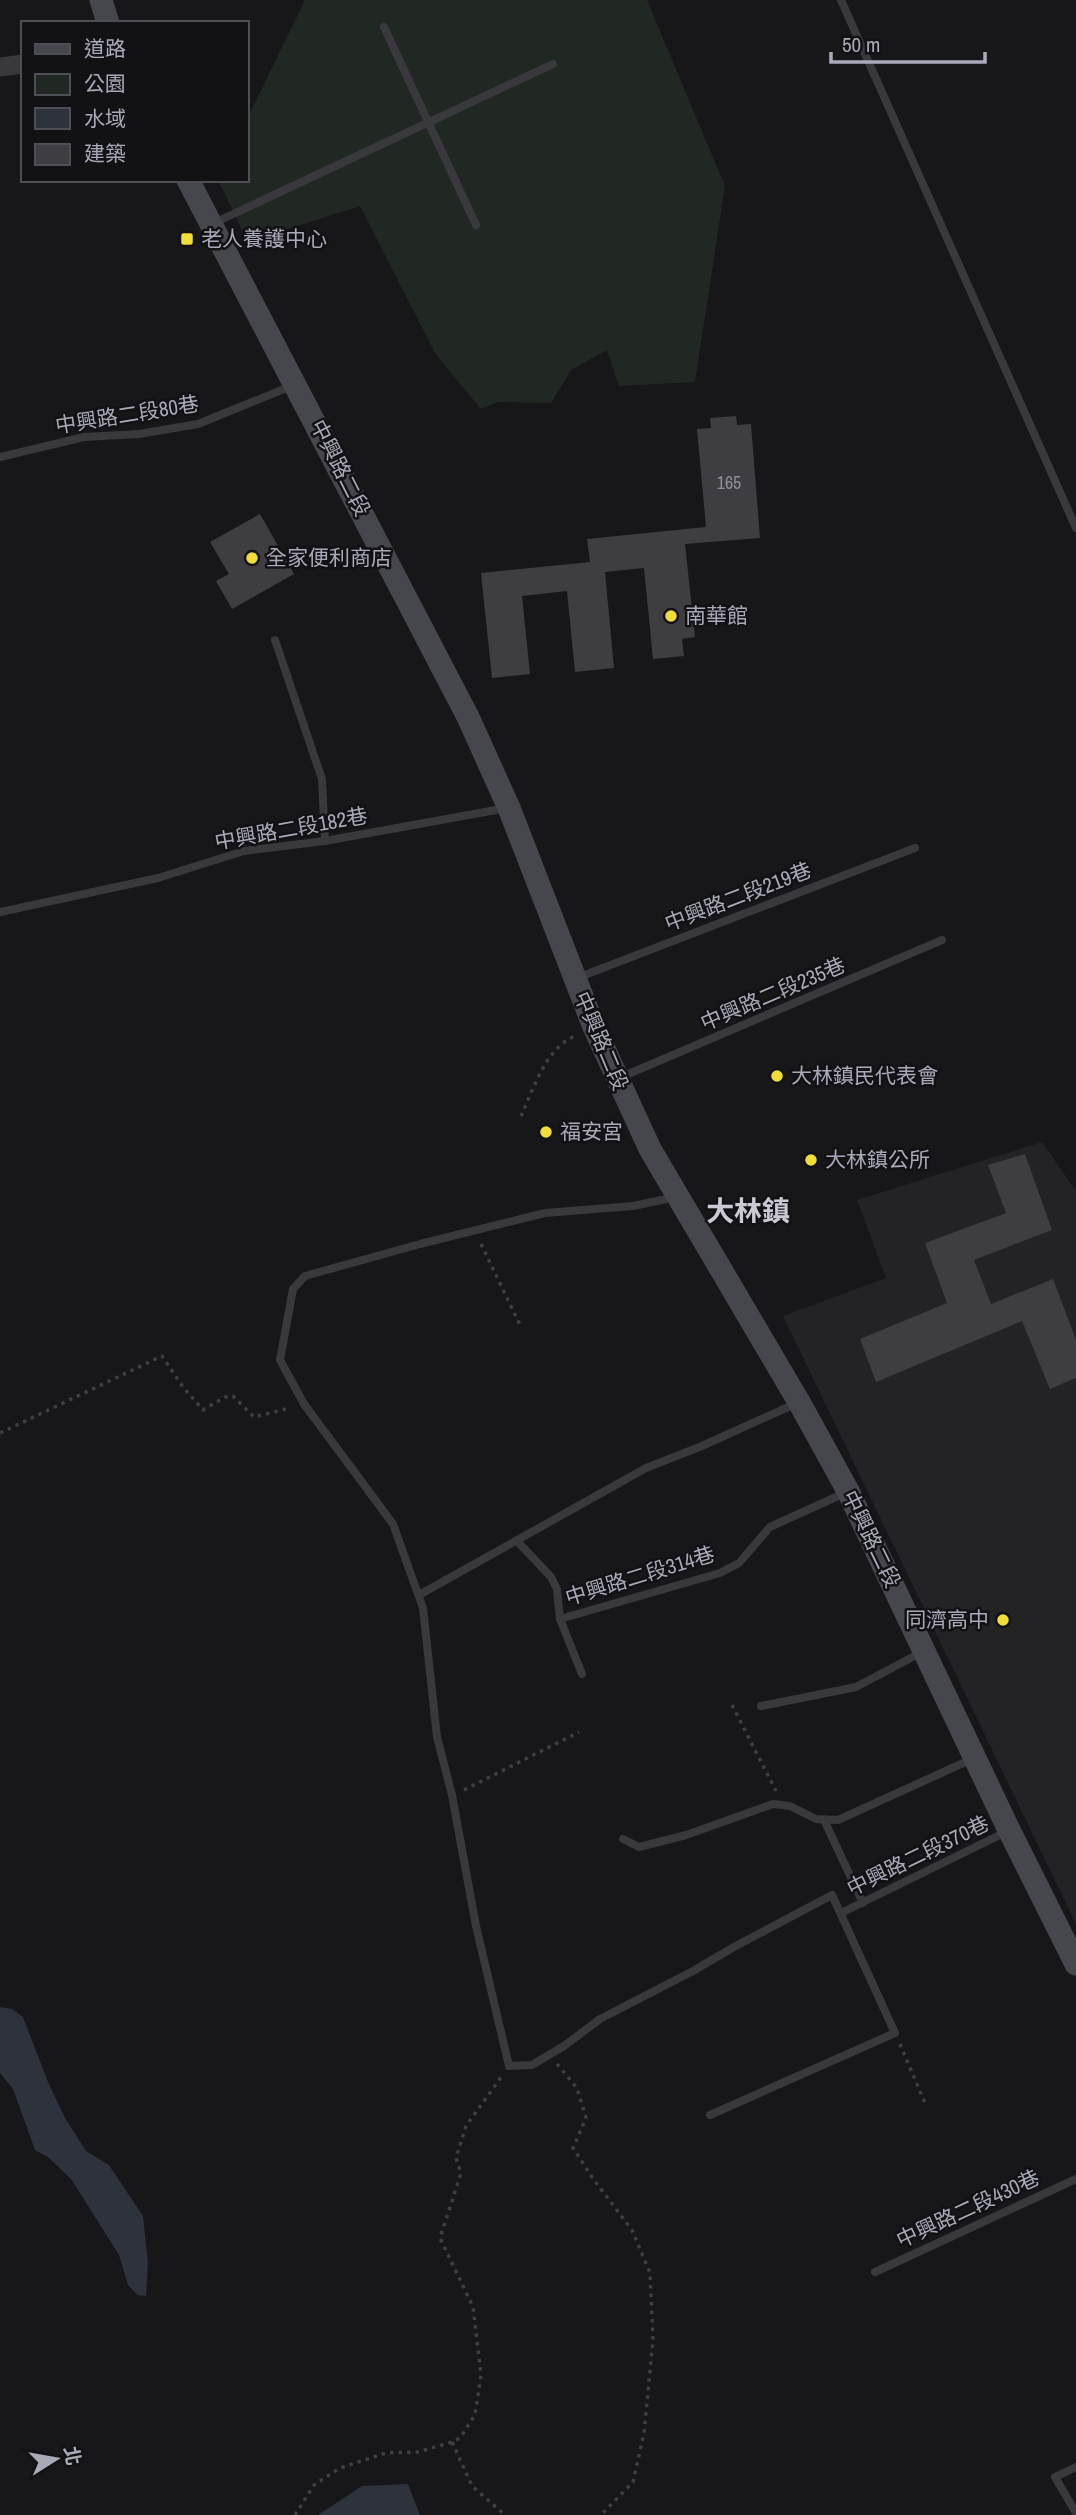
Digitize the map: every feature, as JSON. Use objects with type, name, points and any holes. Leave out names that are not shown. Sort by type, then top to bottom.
[{"type":"main road","points":[[101,0],[107,21]]},
{"type":"main road","name":"中興路二段","points":[[189,182],[468,717],[509,808],[594,1027],[650,1149],[799,1402],[848,1491],[1009,1830],[1076,1964]]},
{"type":"street","points":[[0,68],[21,64]]},
{"type":"lane","points":[[841,0],[1076,528]]},
{"type":"lane","points":[[384,27],[476,225]]},
{"type":"lane","points":[[211,225],[553,64]]},
{"type":"lane","name":"中興路二段80巷","points":[[0,457],[84,437],[139,434],[198,424],[296,384]]},
{"type":"lane","points":[[275,640],[322,779],[325,841]]},
{"type":"lane","name":"中興路二段182巷","points":[[0,912],[158,878],[244,851],[325,841],[509,808]]},
{"type":"lane","name":"中興路二段219巷","points":[[574,979],[915,848]]},
{"type":"lane","name":"中興路二段235巷","points":[[617,1080],[942,940]]},
{"type":"lane","points":[[677,1197],[633,1206],[545,1213],[305,1276],[292,1289],[280,1360],[304,1404],[393,1524],[419,1595],[423,1608],[437,1737],[452,1795],[476,1926],[509,2066],[532,2064],[600,2019],[832,1895],[895,2032],[710,2115]]},
{"type":"lane","points":[[419,1595],[646,1468],[799,1402]]},
{"type":"lane","name":"中興路二段314巷","points":[[582,1674],[560,1619],[720,1573],[739,1563],[770,1527],[848,1491]]},
{"type":"lane","points":[[517,1541],[551,1577],[558,1589],[560,1619]]},
{"type":"lane","points":[[761,1706],[856,1688],[924,1651]]},
{"type":"lane","points":[[623,1839],[639,1847],[686,1835],[773,1804],[790,1806],[816,1819],[838,1820],[975,1758]]},
{"type":"lane","points":[[824,1820],[863,1903]]},
{"type":"lane","name":"中興路二段370巷","points":[[841,1913],[1009,1830]]},
{"type":"lane","name":"中興路二段430巷","points":[[875,2272],[1076,2179]]},
{"type":"lane","points":[[1076,2468],[1055,2477],[1076,2513]]},
{"type":"path","points":[[521,1116],[541,1072],[558,1045],[594,1027]]},
{"type":"path","points":[[475,1231],[521,1327]]},
{"type":"path","points":[[0,1433],[162,1356],[203,1410],[225,1397],[233,1396],[254,1417],[304,1404]]},
{"type":"path","points":[[732,1705],[783,1805]]},
{"type":"path","points":[[452,1795],[579,1732]]},
{"type":"path","points":[[895,2032],[926,2103]]},
{"type":"path","points":[[548,2055],[577,2088],[586,2118],[573,2148],[632,2230],[650,2273],[653,2340],[644,2432],[633,2482],[601,2515]]},
{"type":"path","points":[[295,2515],[314,2485],[340,2468],[386,2453],[418,2452],[452,2442],[460,2438],[475,2415],[481,2375],[473,2307],[440,2238],[461,2174],[456,2158],[466,2126],[509,2066]]},
{"type":"path","points":[[452,2442],[472,2486],[505,2515]]},
{"type":"shaded area","name":"同濟高中","points":[[1042,1142],[1076,1191],[1076,1924],[783,1316],[886,1278],[857,1200]]},
{"type":"green space","points":[[305,0],[647,0],[725,186],[695,382],[619,386],[607,350],[571,370],[551,403],[498,402],[481,409],[436,355],[360,206],[248,242],[219,182],[248,182],[248,117]]},
{"type":"water","points":[[0,2007],[12,2009],[23,2017],[65,2118],[86,2151],[109,2165],[143,2216],[148,2263],[146,2296],[138,2295],[128,2285],[119,2255],[71,2179],[48,2157],[35,2150],[13,2089],[0,2073]]},
{"type":"water","points":[[408,2484],[420,2515],[318,2515],[362,2486]]},
{"type":"building","name":"南華館","points":[[736,416],[737,425],[751,424],[760,538],[685,544],[695,637],[682,639],[684,656],[653,659],[644,568],[605,572],[614,668],[575,672],[567,591],[522,596],[530,674],[492,678],[481,573],[590,562],[587,539],[706,527],[697,429],[711,428],[710,418]]},
{"type":"building","name":"全家便利商店","points":[[260,514],[294,574],[232,609],[216,581],[229,574],[210,542]]},
{"type":"building","points":[[1025,1154],[1052,1230],[974,1260],[991,1304],[1053,1279],[1076,1340],[1076,1378],[1050,1389],[1022,1321],[876,1382],[860,1339],[947,1303],[925,1243],[1006,1213],[988,1165]]},
{"type":"place","name":"老人養護中心","points":[[187,239]]},
{"type":"place","name":"全家便利商店","points":[[252,558]]},
{"type":"place","name":"南華館","points":[[671,616]]},
{"type":"place","name":"大林鎮民代表會","points":[[777,1076]]},
{"type":"place","name":"福安宮","points":[[546,1132]]},
{"type":"place","name":"大林鎮公所","points":[[811,1160]]},
{"type":"place","name":"同濟高中","points":[[1003,1620]]},
{"type":"district","name":"大林鎮","points":[[748,1211]]}]
